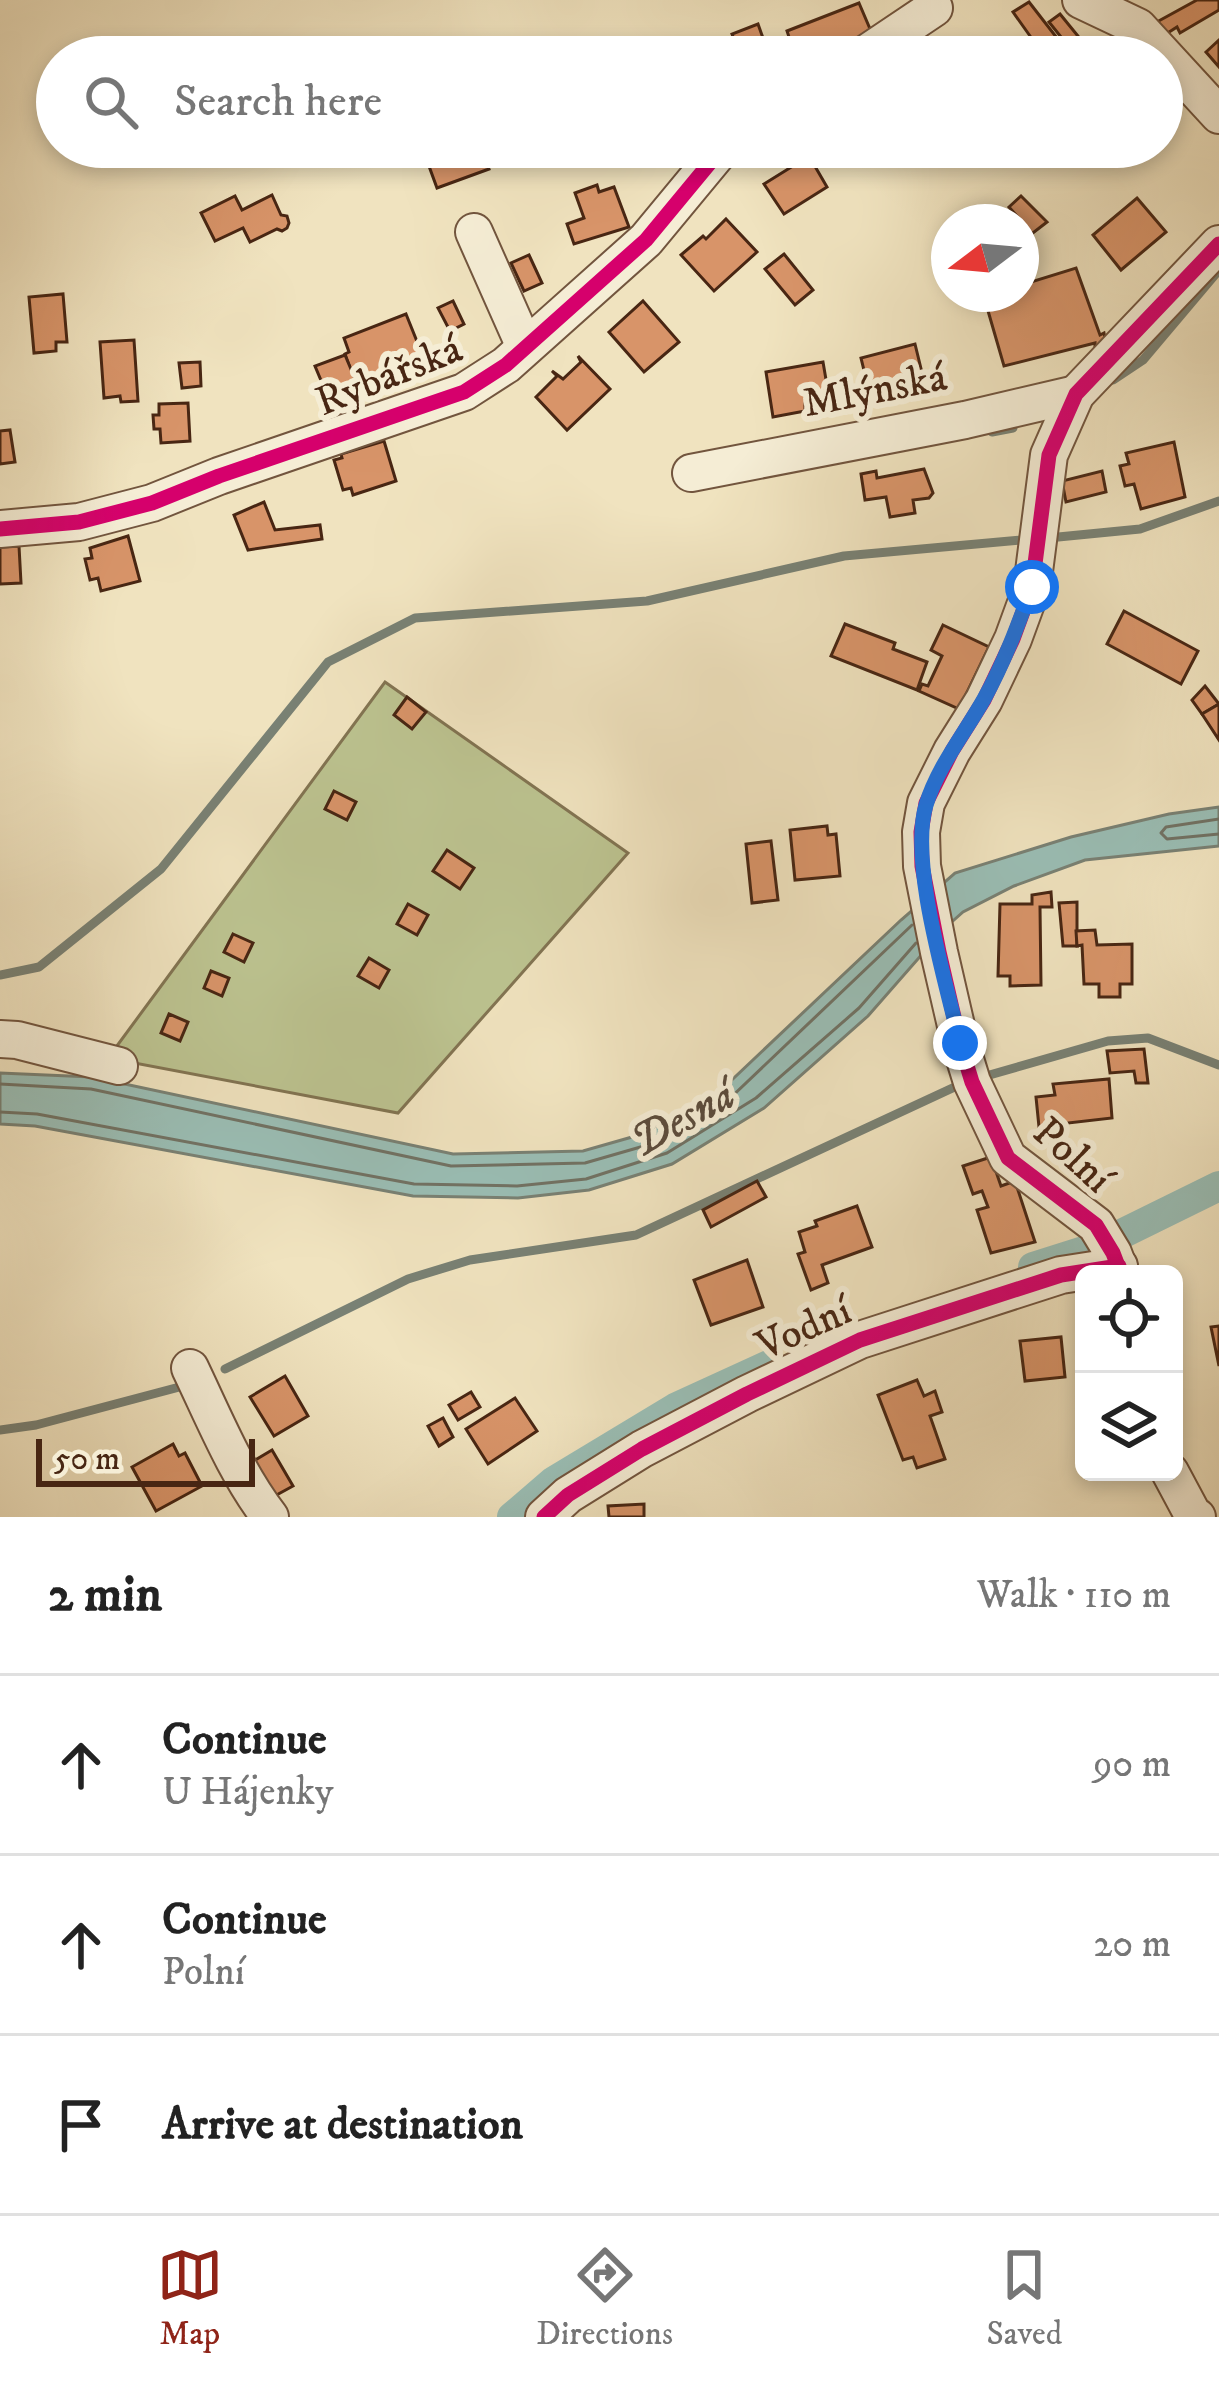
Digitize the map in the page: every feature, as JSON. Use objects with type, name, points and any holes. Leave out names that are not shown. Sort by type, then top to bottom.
[{"type":"street","points":[[1081,0],[1138,27],[1146,36]]},
{"type":"street","points":[[892,36],[941,3]]},
{"type":"street","points":[[1183,76],[1219,115]]},
{"type":"street","name":"Rybářská","points":[[0,530],[80,522],[152,503],[464,392],[506,365],[646,240],[706,168]]},
{"type":"street","name":"Rybářská","points":[[474,232],[525,347]]},
{"type":"street","points":[[1076,394],[1219,244]]},
{"type":"street","name":"Mlýnská","points":[[691,473],[1076,394]]},
{"type":"street","name":"Polní","points":[[1076,394],[1049,455],[1032,587],[1013,639],[926,803],[922,866],[960,1043],[972,1082],[1008,1158],[1112,1255]]},
{"type":"street","points":[[0,1039],[119,1066]]},
{"type":"street","name":"Vodní","points":[[544,1517],[642,1449],[860,1340],[1112,1255]]},
{"type":"street","points":[[190,1368],[233,1456],[270,1517]]},
{"type":"street","points":[[1174,1481],[1192,1516]]},
{"type":"green space","points":[[385,682],[628,853],[398,1113],[108,1058]]},
{"type":"water","name":"Desná","points":[[1219,807],[1219,846],[1085,860],[1014,886],[963,912],[868,1016],[764,1108],[672,1164],[589,1190],[518,1198],[413,1196],[35,1126],[0,1124],[0,1073],[92,1077],[453,1154],[583,1151],[639,1135],[718,1093],[955,873],[1071,837]]},
{"type":"building","points":[[1197,0],[1219,0],[1219,10],[1180,33],[1177,27],[1163,36],[1155,23]]},
{"type":"building","points":[[1029,2],[1055,36],[1030,36],[1013,12]]},
{"type":"building","points":[[859,3],[873,36],[789,36],[787,31]]},
{"type":"building","points":[[1060,14],[1078,36],[1060,36],[1049,22]]},
{"type":"building","points":[[758,24],[762,36],[733,36],[732,34]]},
{"type":"building","points":[[1219,40],[1219,67],[1206,52]]},
{"type":"building","points":[[430,168],[489,168],[489,169],[437,188]]},
{"type":"building","points":[[790,168],[816,168],[827,187],[784,214],[764,184]]},
{"type":"building","points":[[597,185],[599,192],[614,187],[629,227],[574,244],[567,224],[584,218],[575,193]]},
{"type":"building","points":[[272,195],[281,215],[287,216],[287,228],[250,242],[243,228],[215,241],[201,213],[235,196],[242,210]]},
{"type":"building","points":[[1137,198],[1166,232],[1121,270],[1093,235]]},
{"type":"building","points":[[726,219],[757,252],[714,291],[681,255]]},
{"type":"building","points":[[784,254],[813,290],[795,305],[765,269]]},
{"type":"building","points":[[529,255],[542,283],[524,291],[511,263]]},
{"type":"building","points":[[1076,268],[1106,343],[1004,366],[988,312],[1039,312],[1039,279]]},
{"type":"building","points":[[63,294],[67,342],[56,342],[56,351],[34,353],[29,297]]},
{"type":"building","points":[[453,301],[464,324],[450,331],[438,308]]},
{"type":"building","points":[[643,301],[679,342],[644,372],[609,332]]},
{"type":"building","points":[[406,314],[424,359],[356,385],[344,338]]},
{"type":"building","points":[[134,340],[138,401],[104,398],[100,342]]},
{"type":"building","points":[[915,344],[925,385],[907,389],[908,395],[896,398],[892,392],[871,399],[861,358]]},
{"type":"building","points":[[345,355],[358,386],[328,397],[315,366]]},
{"type":"building","points":[[578,356],[610,389],[567,430],[536,397],[557,376],[552,371],[563,379],[581,362]]},
{"type":"building","points":[[200,362],[201,386],[182,388],[179,363]]},
{"type":"building","points":[[823,362],[830,403],[805,404],[805,411],[773,417],[766,372]]},
{"type":"building","points":[[188,403],[190,441],[161,443],[153,415],[159,415],[159,404]]},
{"type":"building","points":[[10,430],[15,462],[0,464],[0,431]]},
{"type":"building","points":[[384,441],[396,481],[353,495],[351,488],[343,490],[334,460]]},
{"type":"building","points":[[1174,442],[1185,497],[1141,509],[1134,484],[1125,486],[1120,466],[1129,464],[1126,453]]},
{"type":"building","points":[[924,469],[933,493],[913,500],[915,513],[890,517],[886,497],[865,500],[861,474],[876,471],[877,478]]},
{"type":"building","points":[[1102,471],[1106,492],[1066,502],[1062,481]]},
{"type":"building","points":[[264,502],[275,530],[320,525],[322,539],[248,550],[234,515]]},
{"type":"building","points":[[128,536],[140,581],[101,591],[98,578],[90,580],[85,559],[92,558],[90,548]]},
{"type":"building","points":[[19,546],[21,583],[0,584],[0,547]]},
{"type":"building","points":[[1124,611],[1198,651],[1181,684],[1107,644]]},
{"type":"building","points":[[845,624],[895,643],[893,649],[927,662],[917,690],[831,656]]},
{"type":"building","points":[[943,625],[989,647],[959,709],[919,691],[922,684],[928,686],[942,656],[931,650]]},
{"type":"building","points":[[1205,686],[1219,704],[1202,714],[1192,700]]},
{"type":"building","points":[[407,697],[426,712],[412,729],[394,715]]},
{"type":"building","points":[[1219,704],[1219,740],[1202,714]]},
{"type":"building","points":[[334,791],[356,802],[347,820],[325,809]]},
{"type":"building","points":[[827,826],[828,835],[836,834],[840,876],[795,880],[790,830]]},
{"type":"building","points":[[771,841],[778,900],[752,903],[746,844]]},
{"type":"building","points":[[447,850],[474,868],[460,889],[433,871]]},
{"type":"building","points":[[1051,892],[1052,907],[1040,907],[1041,985],[1010,986],[1010,976],[998,976],[1000,904],[1032,904],[1032,895]]},
{"type":"building","points":[[1077,902],[1077,946],[1063,946],[1059,903]]},
{"type":"building","points":[[408,904],[428,915],[417,935],[397,924]]},
{"type":"building","points":[[1095,930],[1097,945],[1132,944],[1132,984],[1120,984],[1120,997],[1099,997],[1099,984],[1084,984],[1082,945],[1077,946],[1076,931]]},
{"type":"building","points":[[233,934],[253,943],[244,962],[224,952]]},
{"type":"building","points":[[369,958],[389,970],[379,988],[358,976]]},
{"type":"building","points":[[211,971],[229,978],[222,996],[204,988]]},
{"type":"building","points":[[169,1014],[188,1022],[180,1041],[161,1033]]},
{"type":"building","points":[[1144,1049],[1148,1083],[1136,1083],[1134,1071],[1110,1073],[1107,1051]]},
{"type":"building","points":[[1109,1079],[1112,1118],[1059,1124],[1060,1135],[1040,1137],[1036,1097],[1055,1095],[1053,1084]]},
{"type":"building","points":[[991,1157],[1001,1186],[1015,1181],[1035,1242],[991,1253],[977,1210],[988,1207],[982,1191],[973,1194],[963,1166]]},
{"type":"building","points":[[757,1181],[766,1197],[711,1227],[703,1210]]},
{"type":"building","points":[[857,1206],[872,1247],[822,1265],[828,1283],[811,1290],[798,1254],[805,1252],[799,1232]]},
{"type":"building","points":[[747,1260],[763,1307],[711,1325],[694,1280]]},
{"type":"building","points":[[1219,1326],[1219,1366],[1211,1327]]},
{"type":"building","points":[[1061,1337],[1065,1377],[1025,1381],[1020,1341]]},
{"type":"building","points":[[285,1376],[308,1416],[274,1436],[250,1397]]},
{"type":"building","points":[[917,1380],[924,1396],[935,1391],[942,1412],[930,1416],[945,1459],[917,1468],[913,1457],[903,1460],[878,1395]]},
{"type":"building","points":[[471,1392],[480,1407],[458,1420],[449,1405]]},
{"type":"building","points":[[515,1398],[537,1431],[488,1464],[466,1429]]},
{"type":"building","points":[[443,1418],[453,1437],[439,1446],[428,1426]]},
{"type":"building","points":[[173,1444],[179,1456],[185,1453],[202,1486],[156,1511],[132,1467]]},
{"type":"building","points":[[272,1450],[293,1486],[271,1498],[250,1463]]},
{"type":"building","points":[[644,1504],[644,1517],[609,1517],[608,1506]]},
{"type":"waterway","points":[[1113,380],[1143,360],[1219,270]]},
{"type":"waterway","points":[[992,432],[1013,428]]},
{"type":"waterway","points":[[1048,538],[1140,529],[1219,501]]},
{"type":"waterway","points":[[0,975],[39,967],[161,869],[328,662],[415,618],[647,601],[844,556],[1032,539]]},
{"type":"waterway","points":[[986,1076],[1108,1041],[1148,1038],[1219,1065]]},
{"type":"waterway","points":[[225,1369],[408,1279],[470,1260],[636,1235],[959,1085]]},
{"type":"waterway","points":[[1033,1267],[1093,1248],[1219,1186]]},
{"type":"waterway","points":[[512,1517],[554,1481],[675,1408],[769,1365]]},
{"type":"waterway","points":[[0,1430],[187,1385]]},
{"type":"cycle path","points":[[0,529],[79,522],[152,503],[464,392],[506,365],[646,240],[706,168]]},
{"type":"cycle path","points":[[1118,1265],[1096,1225],[1008,1158],[972,1082],[939,952],[922,866],[921,832],[926,803],[984,700],[1032,587],[1049,455],[1076,394],[1219,244]]},
{"type":"cycle path","points":[[544,1517],[568,1495],[642,1449],[860,1340],[1075,1273]]},
{"type":"route","points":[[960,1043],[922,866],[921,832],[926,803],[1013,639],[1032,587]]}]
